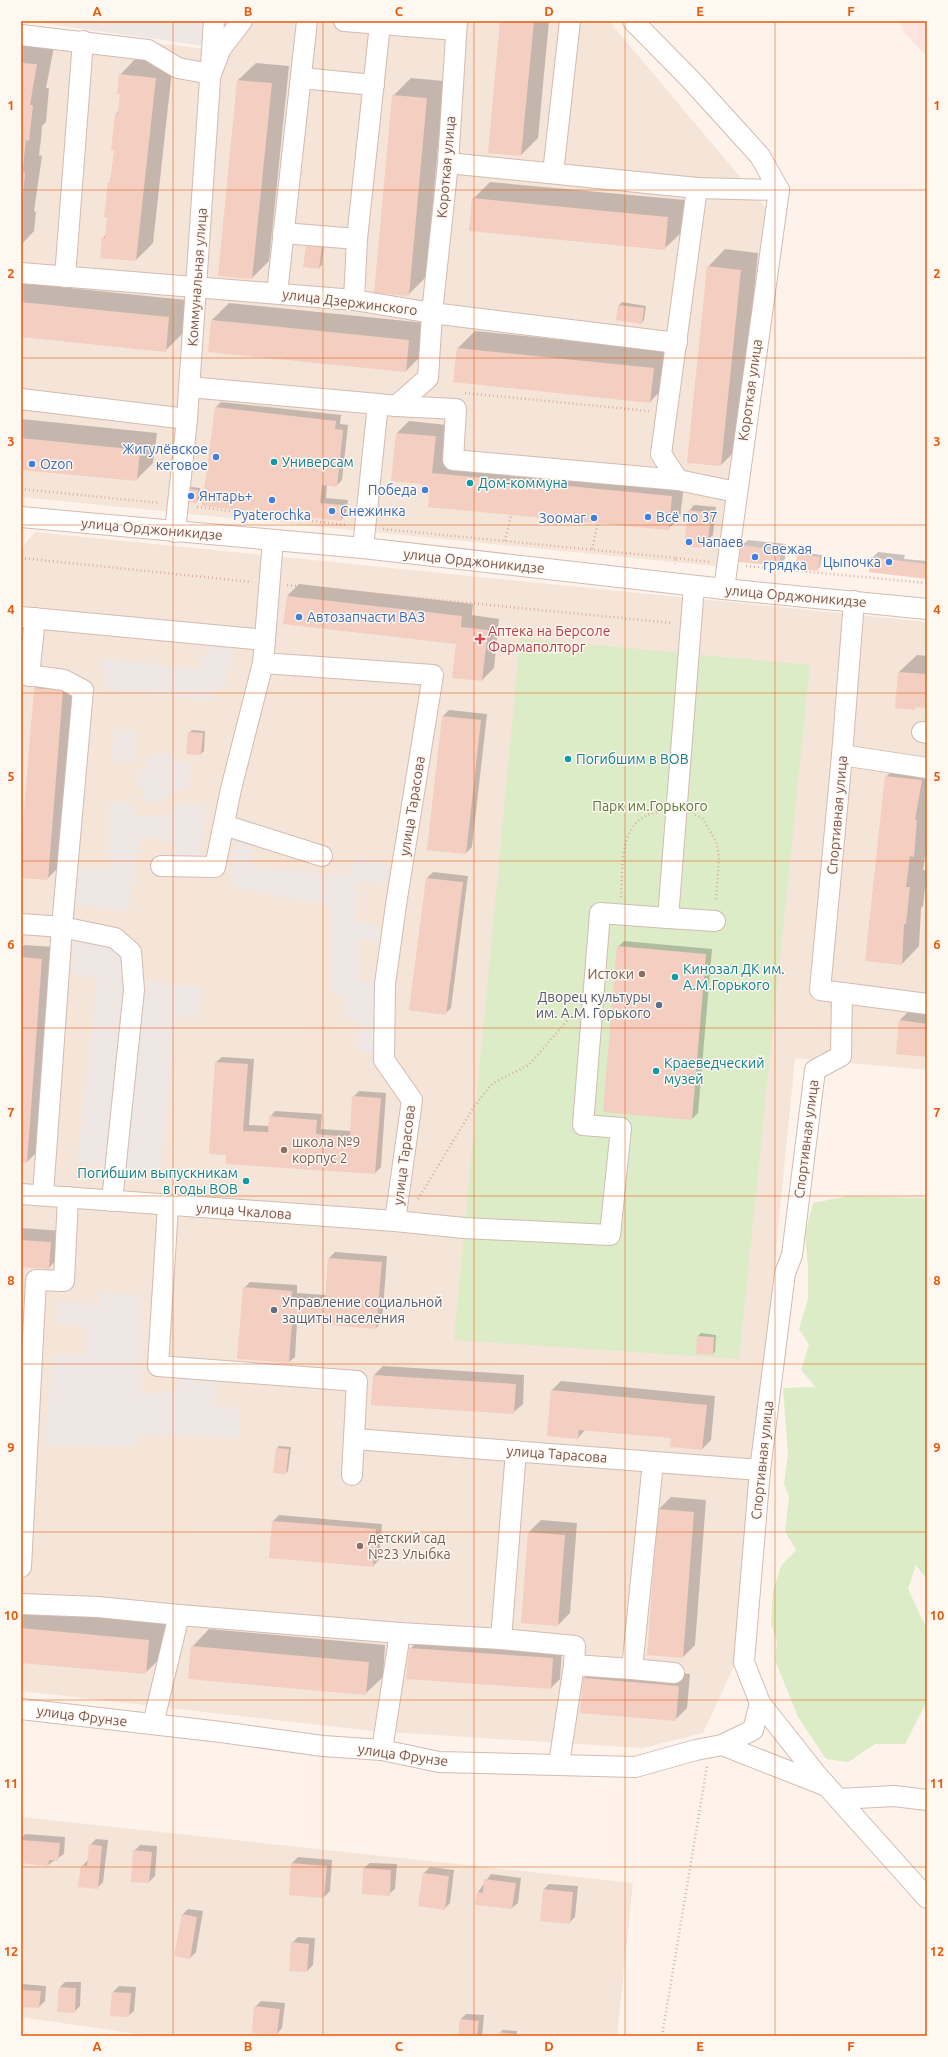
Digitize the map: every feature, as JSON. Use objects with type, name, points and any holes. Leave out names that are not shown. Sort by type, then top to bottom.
[{"type":"street","name":"Коммунальная улица","points":[[175,532],[187,419],[214,21]]},
{"type":"street","points":[[21,35],[83,41],[148,50],[178,68],[210,74],[221,48],[242,21]]},
{"type":"street","points":[[277,293],[308,21]]},
{"type":"street","points":[[344,21],[380,24],[457,26]]},
{"type":"street","points":[[553,173],[570,21]]},
{"type":"street","points":[[634,21],[692,80],[760,156],[779,190]]},
{"type":"street","points":[[354,300],[357,239],[380,24]]},
{"type":"street","name":"Короткая улица","points":[[387,405],[428,378],[432,313],[448,163],[457,26]]},
{"type":"street","points":[[65,277],[83,41]]},
{"type":"street","points":[[301,78],[374,85]]},
{"type":"street","points":[[448,163],[697,188],[779,190]]},
{"type":"street","points":[[678,480],[661,454],[678,343],[697,188]]},
{"type":"street","name":"Короткая улица","points":[[724,589],[736,492],[779,190]]},
{"type":"street","points":[[283,233],[357,239]]},
{"type":"street","name":"улица Дзержинского","points":[[21,273],[354,300],[432,313],[678,343]]},
{"type":"street","points":[[189,387],[387,405],[456,409],[453,460],[678,480],[736,492]]},
{"type":"street","points":[[21,399],[187,419]]},
{"type":"street","points":[[363,548],[387,405]]},
{"type":"street","name":"улица Орджоникидзе","points":[[21,517],[363,548],[694,586],[927,609]]},
{"type":"street","points":[[161,866],[215,867],[230,789],[263,662],[273,540]]},
{"type":"street","points":[[668,918],[694,586]]},
{"type":"street","name":"Спортивная улица","points":[[760,1703],[744,1662],[760,1470],[785,1272],[792,1254],[815,1070],[841,1056],[842,993],[820,990],[842,755],[854,601]]},
{"type":"street","points":[[43,1195],[62,927],[84,690],[64,680],[25,675],[28,617],[265,640]]},
{"type":"street","name":"улица Тарасова","points":[[263,662],[433,675],[396,898],[385,984],[384,1060],[412,1100],[395,1221]]},
{"type":"street","points":[[842,755],[927,768]]},
{"type":"street","points":[[224,825],[322,856]]},
{"type":"street","points":[[592,1012],[600,913],[715,921]]},
{"type":"street","points":[[21,924],[62,927],[116,938],[131,952],[134,990],[112,1201]]},
{"type":"street","points":[[842,993],[927,1004]]},
{"type":"street","name":"улица Чкалова","points":[[21,1194],[168,1206],[395,1221],[464,1228],[610,1235],[621,1128],[583,1125],[592,1012]]},
{"type":"street","points":[[21,1567],[36,1280],[64,1281],[68,1198]]},
{"type":"street","points":[[168,1206],[158,1366],[356,1381],[355,1439],[352,1475]]},
{"type":"street","name":"улица Тарасова","points":[[355,1439],[760,1470]]},
{"type":"street","points":[[501,1639],[516,1451]]},
{"type":"street","points":[[632,1669],[653,1462]]},
{"type":"street","points":[[21,1604],[98,1607],[179,1615],[400,1633],[501,1639],[575,1646],[574,1665],[559,1764]]},
{"type":"street","points":[[153,1724],[179,1615]]},
{"type":"street","points":[[382,1750],[400,1633]]},
{"type":"street","points":[[574,1665],[674,1673]]},
{"type":"street","points":[[760,1703],[833,1792],[927,1898]]},
{"type":"street","name":"улица Фрунзе","points":[[21,1709],[323,1746],[382,1750],[439,1762],[559,1764],[635,1768],[716,1746],[753,1730],[760,1703]]},
{"type":"street","points":[[716,1746],[833,1792],[927,1800]]},
{"type":"path","points":[[464,392],[668,412]]},
{"type":"path","points":[[505,541],[511,515]]},
{"type":"path","points":[[592,549],[598,523]]},
{"type":"path","points":[[21,558],[270,584],[678,623]]},
{"type":"path","points":[[676,558],[727,565],[927,583]]},
{"type":"path","points":[[416,1201],[421,1196],[476,1105],[493,1083],[530,1065],[577,1009],[592,1012]]},
{"type":"path","points":[[662,2036],[716,1746]]},
{"type":"shaded area","points":[[27,21],[207,21],[205,46]]},
{"type":"shaded area","points":[[230,21],[609,21],[766,208],[733,568],[21,497],[21,29],[228,51]]},
{"type":"shaded area","points":[[899,21],[927,21],[927,57],[905,33]]},
{"type":"shaded area","points":[[35,532],[927,622],[927,1070],[795,1058],[735,1664],[703,1733],[643,1748],[372,1731],[21,1691],[21,549]]},
{"type":"shaded area","points":[[212,644],[232,645],[227,683],[219,689],[212,701],[106,690],[101,659],[197,668]]},
{"type":"shaded area","points":[[114,728],[137,730],[134,763],[112,760]]},
{"type":"shaded area","points":[[151,754],[174,755],[178,762],[191,764],[188,787],[153,803],[141,799],[144,790],[137,786],[138,770],[146,769]]},
{"type":"shaded area","points":[[109,801],[132,803],[135,816],[167,816],[172,804],[207,805],[200,856],[173,856],[171,843],[141,836],[128,912],[72,904],[77,868],[109,869]]},
{"type":"shaded area","points":[[235,843],[253,844],[251,867],[346,876],[357,856],[389,864],[387,884],[357,882],[356,920],[378,927],[380,941],[358,940],[357,980],[385,984],[378,1054],[357,1050],[357,1022],[343,1016],[344,997],[332,992],[332,906],[230,886]]},
{"type":"shaded area","points":[[73,942],[139,948],[136,980],[202,987],[198,1018],[177,1016],[160,1171],[77,1162],[97,977],[70,974]]},
{"type":"shaded area","points":[[99,1291],[141,1297],[141,1394],[176,1391],[182,1371],[215,1373],[213,1406],[239,1409],[239,1438],[141,1434],[133,1447],[45,1446],[51,1355],[86,1355],[86,1327],[55,1323],[57,1301],[100,1305]]},
{"type":"shaded area","points":[[21,1817],[633,1883],[617,2036],[152,2036],[21,2017]]},
{"type":"green space","name":"Парк им.Горького","points":[[520,638],[810,665],[739,1359],[454,1340]]},
{"type":"green space","points":[[848,1196],[927,1198],[927,1580],[916,1565],[908,1589],[927,1630],[927,1701],[905,1744],[875,1744],[848,1762],[826,1759],[798,1717],[775,1660],[777,1642],[771,1624],[773,1591],[781,1566],[796,1550],[785,1531],[789,1497],[784,1484],[788,1454],[783,1388],[816,1387],[801,1370],[809,1345],[799,1329],[808,1299],[808,1268],[805,1234],[813,1203]]},
{"type":"building","points":[[500,21],[534,21],[521,156],[488,153]]},
{"type":"building","points":[[21,63],[37,64],[30,105],[33,105],[29,141],[26,140],[24,157],[23,172],[25,173],[22,205]]},
{"type":"building","points":[[119,74],[156,78],[136,261],[100,258],[102,237],[105,238],[107,217],[104,217],[108,182],[110,182],[114,151],[111,150],[115,114],[118,114],[120,94],[117,94]]},
{"type":"building","points":[[237,80],[272,83],[252,279],[218,276]]},
{"type":"building","points":[[392,95],[427,98],[409,296],[374,293]]},
{"type":"building","points":[[472,198],[668,217],[665,250],[469,231]]},
{"type":"building","points":[[306,245],[322,246],[319,269],[303,267]]},
{"type":"building","points":[[707,266],[741,270],[721,466],[687,463]]},
{"type":"building","points":[[21,302],[169,317],[166,352],[21,337]]},
{"type":"building","points":[[618,305],[644,308],[642,324],[616,320]]},
{"type":"building","points":[[211,320],[409,340],[406,372],[208,352]]},
{"type":"building","points":[[457,348],[654,368],[650,403],[453,382]]},
{"type":"building","name":"Универсам","points":[[215,407],[336,421],[335,429],[343,430],[337,487],[322,485],[320,503],[343,505],[341,521],[202,506]]},
{"type":"building","name":"Дом-коммуна","points":[[396,433],[436,436],[432,473],[672,496],[669,530],[428,507],[429,495],[421,494],[422,484],[391,481]]},
{"type":"building","points":[[21,438],[140,450],[137,481],[21,470]]},
{"type":"building","points":[[188,489],[198,490],[197,503],[187,502]]},
{"type":"building","points":[[688,510],[711,513],[708,542],[701,548],[684,546]]},
{"type":"building","points":[[741,545],[781,550],[779,566],[739,562]]},
{"type":"building","points":[[797,554],[820,557],[818,571],[795,568]]},
{"type":"building","points":[[871,557],[927,564],[927,579],[869,572]]},
{"type":"building","points":[[287,596],[462,616],[461,627],[488,630],[482,681],[452,678],[456,644],[283,624]]},
{"type":"building","points":[[898,672],[927,674],[927,708],[915,707],[915,710],[895,708]]},
{"type":"building","points":[[34,688],[63,690],[48,880],[21,878],[21,848]]},
{"type":"building","points":[[442,716],[481,720],[466,854],[427,850]]},
{"type":"building","points":[[188,732],[203,733],[201,755],[186,754]]},
{"type":"building","points":[[885,776],[922,780],[915,820],[917,820],[914,857],[910,856],[906,887],[910,887],[906,924],[904,924],[902,965],[865,961]]},
{"type":"building","points":[[426,878],[463,882],[446,1015],[409,1010]]},
{"type":"building","name":"Дворец культуры им. А.М. Горького","points":[[617,946],[706,954],[692,1120],[603,1112]]},
{"type":"building","points":[[21,957],[42,959],[27,1163],[21,1162]]},
{"type":"building","points":[[899,1020],[927,1024],[927,1057],[896,1054]]},
{"type":"building","points":[[215,1062],[248,1064],[243,1131],[268,1132],[269,1116],[317,1120],[316,1134],[350,1137],[352,1096],[381,1098],[375,1174],[226,1164],[226,1155],[209,1154]]},
{"type":"building","points":[[21,1240],[51,1242],[49,1269],[21,1267]]},
{"type":"building","points":[[328,1258],[382,1262],[376,1329],[292,1322],[289,1363],[237,1359],[243,1287],[292,1291],[291,1298],[325,1301]]},
{"type":"building","points":[[697,1336],[714,1337],[713,1355],[696,1354]]},
{"type":"building","points":[[373,1375],[516,1384],[514,1414],[371,1405]]},
{"type":"building","points":[[551,1390],[707,1405],[702,1450],[670,1447],[671,1438],[579,1430],[578,1439],[547,1436]]},
{"type":"building","points":[[276,1448],[289,1449],[286,1474],[273,1473]]},
{"type":"building","points":[[658,1509],[694,1512],[683,1658],[647,1655]]},
{"type":"building","points":[[272,1521],[376,1529],[373,1567],[269,1558]]},
{"type":"building","points":[[528,1532],[565,1535],[558,1626],[521,1623]]},
{"type":"building","points":[[21,1628],[149,1640],[146,1674],[21,1663]]},
{"type":"building","points":[[191,1646],[369,1662],[366,1695],[188,1679]]},
{"type":"building","points":[[409,1648],[553,1658],[551,1689],[406,1679]]},
{"type":"building","points":[[583,1678],[679,1686],[676,1721],[580,1713]]},
{"type":"building","points":[[21,1840],[60,1843],[58,1861],[49,1860],[48,1866],[21,1863]]},
{"type":"building","points":[[89,1844],[102,1846],[98,1889],[78,1887],[81,1865],[87,1866]]},
{"type":"building","points":[[133,1850],[152,1852],[149,1883],[131,1882]]},
{"type":"building","points":[[291,1863],[327,1866],[324,1898],[289,1895]]},
{"type":"building","points":[[363,1868],[391,1870],[390,1896],[362,1894]]},
{"type":"building","points":[[423,1873],[449,1876],[445,1910],[418,1906]]},
{"type":"building","points":[[484,1879],[516,1883],[512,1909],[475,1905],[477,1892],[483,1893]]},
{"type":"building","points":[[543,1889],[573,1892],[570,1924],[540,1921]]},
{"type":"building","points":[[182,1914],[197,1917],[190,1959],[174,1956]]},
{"type":"building","points":[[291,1942],[309,1944],[307,1972],[289,1971]]},
{"type":"building","points":[[59,1987],[76,1988],[75,2013],[57,2012]]},
{"type":"building","points":[[21,1990],[41,1991],[39,2008],[21,2007]]},
{"type":"building","points":[[112,1992],[131,1993],[129,2017],[110,2016]]},
{"type":"building","points":[[254,2006],[280,2009],[277,2035],[252,2033]]},
{"type":"building","points":[[460,2019],[479,2021],[477,2036],[458,2036]]},
{"type":"building","points":[[499,2032],[515,2034],[514,2036],[498,2036]]},
{"type":"place","name":"Жигулёвское кеговое","points":[[216,457]]},
{"type":"place","name":"Универсам","points":[[274,462]]},
{"type":"place","name":"Ozon","points":[[32,464]]},
{"type":"place","name":"Дом-коммуна","points":[[470,483]]},
{"type":"place","name":"Победа","points":[[425,490]]},
{"type":"place","name":"Янтарь+","points":[[191,496]]},
{"type":"place","name":"Pyaterochka","points":[[272,500]]},
{"type":"place","name":"Снежинка","points":[[332,511]]},
{"type":"place","name":"Всё по 37","points":[[648,517]]},
{"type":"place","name":"Зоомаг","points":[[594,518]]},
{"type":"place","name":"Чапаев","points":[[689,542]]},
{"type":"place","name":"Свежая грядка","points":[[755,557]]},
{"type":"place","name":"Цыпочка","points":[[889,562]]},
{"type":"place","name":"Автозапчасти ВАЗ","points":[[299,617]]},
{"type":"place","name":"Аптека на Берсоле Фармаполторг","points":[[480,639]]},
{"type":"place","name":"Погибшим в ВОВ","points":[[568,759]]},
{"type":"place","name":"Истоки","points":[[642,974]]},
{"type":"place","name":"Кинозал ДК им. А.М.Горького","points":[[675,977]]},
{"type":"place","name":"Дворец культуры им. А.М. Горького","points":[[659,1005]]},
{"type":"place","name":"Краеведческий музей","points":[[656,1071]]},
{"type":"place","name":"школа №9 корпус 2","points":[[284,1150]]},
{"type":"place","name":"Погибшим выпускникам в годы ВОВ","points":[[246,1181]]},
{"type":"place","name":"Управление социальной защиты населения","points":[[274,1310]]},
{"type":"place","name":"детский сад №23 Улыбка","points":[[360,1546]]}]
